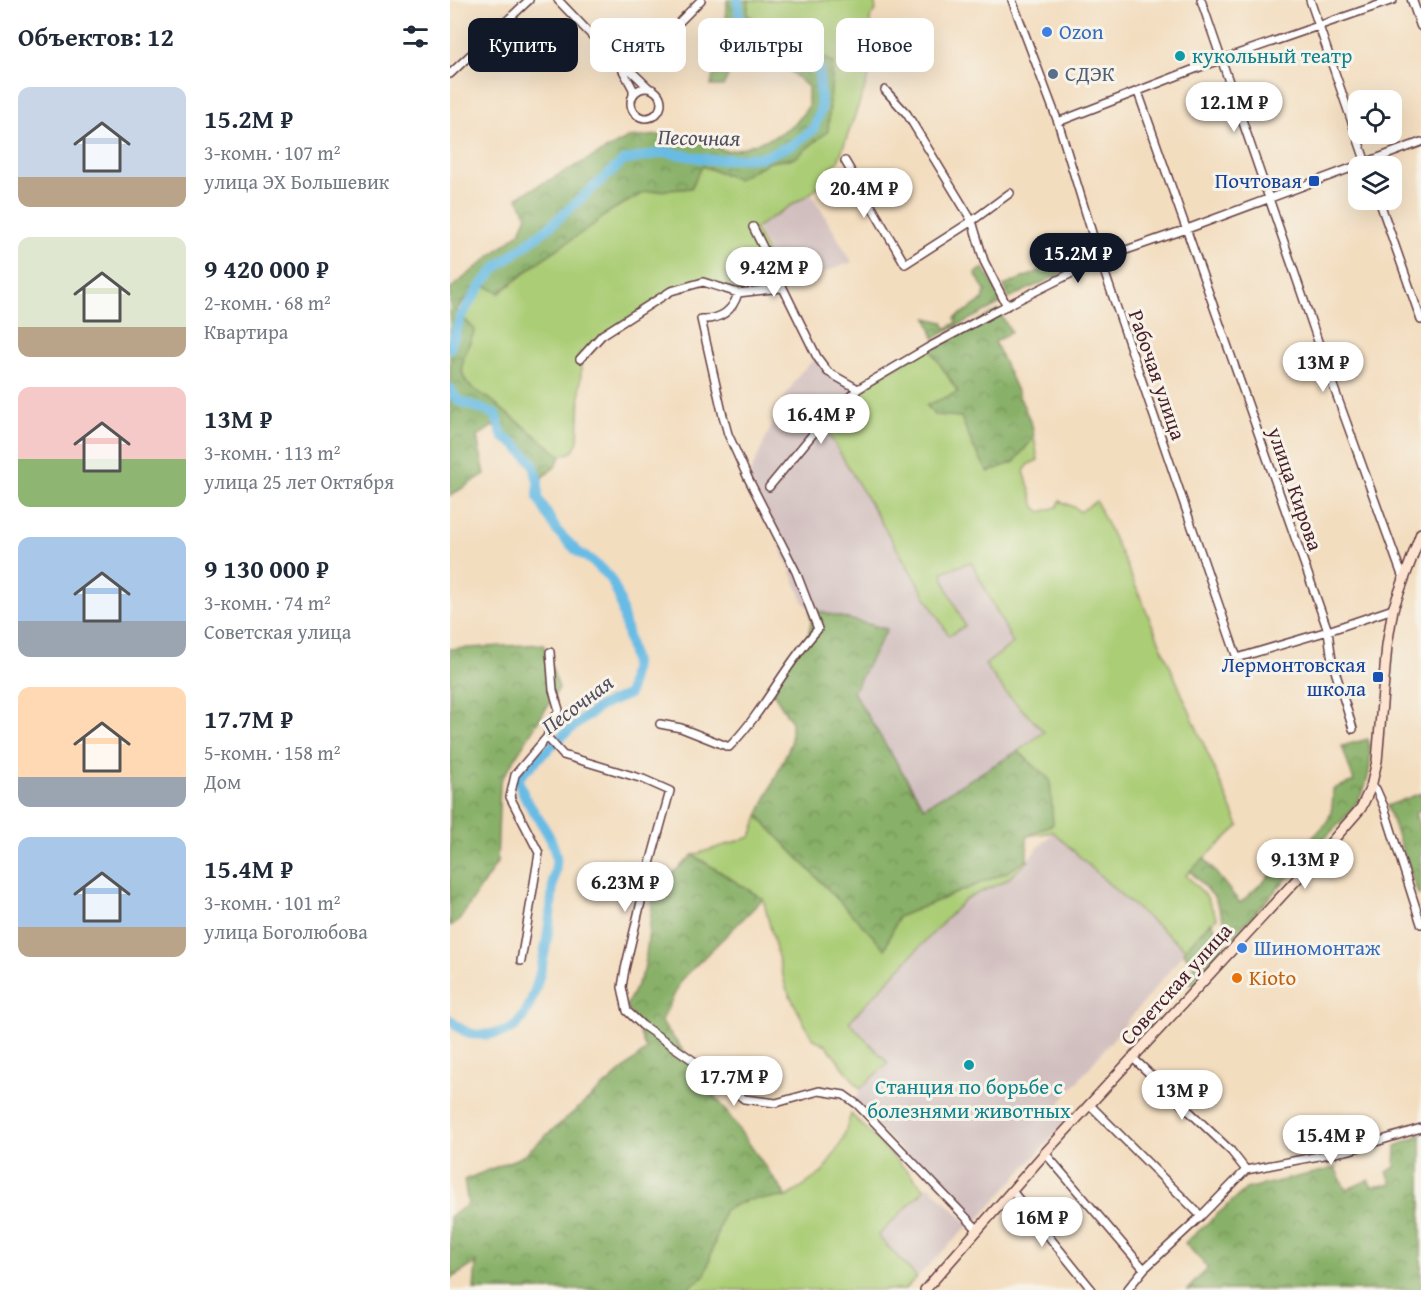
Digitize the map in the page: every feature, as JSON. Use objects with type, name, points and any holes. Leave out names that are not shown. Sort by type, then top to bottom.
[{"type":"main road","name":"Советская улица","points":[[925,1290],[1045,1153],[1361,808],[1371,787],[1377,761],[1393,609],[1421,533]]},
{"type":"street","points":[[450,74],[529,0]]},
{"type":"street","points":[[558,0],[590,34]]},
{"type":"street","points":[[683,18],[701,0]]},
{"type":"street","name":"Рабочая улица","points":[[1012,0],[1058,122],[1100,259],[1237,658],[1328,631]]},
{"type":"street","points":[[1201,0],[1334,387],[1404,578]]},
{"type":"street","points":[[1310,0],[1364,156]]},
{"type":"street","points":[[1058,122],[1221,60],[1394,0]]},
{"type":"street","points":[[1412,0],[1421,26]]},
{"type":"street","points":[[624,72],[633,89],[630,105],[634,114],[643,118],[653,117],[660,109],[661,99],[632,72]]},
{"type":"street","points":[[633,95],[640,89],[649,88]]},
{"type":"street","points":[[885,90],[907,114],[972,221],[984,261],[1007,306]]},
{"type":"street","name":"улица Кирова","points":[[1138,92],[1328,631],[1332,661],[1353,729]]},
{"type":"street","points":[[1387,156],[1421,142]]},
{"type":"street","points":[[845,161],[904,264],[972,221],[1010,193]]},
{"type":"street","points":[[769,487],[822,423],[858,389],[929,347],[1100,259],[1348,171]]},
{"type":"street","points":[[1382,210],[1421,320]]},
{"type":"street","points":[[753,227],[817,357],[828,372],[858,389]]},
{"type":"street","points":[[580,359],[602,335],[671,291],[703,282],[738,293],[781,288]]},
{"type":"street","points":[[660,724],[681,728],[729,747],[771,697],[778,680],[818,629],[796,572],[748,478],[722,412],[701,319],[727,313],[735,304],[738,293]]},
{"type":"street","points":[[1328,631],[1393,609]]},
{"type":"street","points":[[521,961],[539,853],[510,797],[515,775],[547,737],[559,710],[553,690],[550,652]]},
{"type":"street","points":[[547,737],[563,755],[643,779],[670,791],[625,969],[622,987],[627,1011],[744,1099],[776,1103],[819,1091],[844,1095],[858,1105],[978,1230]]},
{"type":"street","points":[[1371,787],[1376,789],[1384,807],[1417,899],[1421,924]]},
{"type":"street","points":[[1133,1058],[1231,1151],[1246,1170]]},
{"type":"street","points":[[1090,1105],[1201,1216]]},
{"type":"street","points":[[1126,1290],[1144,1269],[1246,1170],[1350,1150],[1421,1128]]},
{"type":"street","points":[[1045,1153],[1144,1269]]},
{"type":"street","points":[[1012,1191],[1092,1290]]},
{"type":"shaded area","points":[[811,193],[852,262],[785,287],[757,227]]},
{"type":"shaded area","points":[[817,357],[828,372],[858,389],[823,424],[936,616],[949,636],[964,627],[942,572],[971,562],[1013,643],[985,665],[1005,692],[1044,732],[1018,751],[925,808],[853,692],[834,616],[810,609],[804,603],[774,531],[748,478],[784,398],[800,373]]},
{"type":"shaded area","points":[[1053,832],[1123,897],[1185,949],[1060,1103],[1072,1115],[976,1222],[854,1105],[860,1089],[888,1063],[849,1022],[965,899],[1005,881],[1029,861],[1027,860]]},
{"type":"shaded area","points":[[929,1185],[969,1225],[917,1277],[877,1236]]},
{"type":"green space","points":[[727,0],[749,0],[747,15],[752,18],[726,18]]},
{"type":"green space","points":[[749,0],[874,0],[876,10],[870,18],[836,18],[836,72],[871,72],[838,162],[831,167],[834,173],[811,193],[755,228],[784,288],[738,293],[703,282],[671,291],[602,335],[580,359],[578,441],[572,452],[561,456],[467,383],[463,376],[463,361],[475,330],[455,310],[482,284],[500,293],[541,260],[612,210],[645,192],[691,188],[702,166],[737,179],[769,162],[795,158],[833,63],[824,58],[824,18],[752,18],[747,15]]},
{"type":"green space","points":[[824,58],[833,63],[828,131],[795,158],[769,162],[737,179],[702,166],[691,188],[645,192],[612,210],[499,293],[482,284],[455,310],[475,330],[463,361],[463,376],[467,383],[561,456],[555,467],[538,481],[533,463],[493,426],[477,437],[485,474],[450,496],[450,289],[520,232],[527,216],[517,197],[628,138],[671,134],[727,151],[774,137],[795,124],[808,107],[808,87],[791,72],[824,72]]},
{"type":"green space","points":[[714,72],[730,72],[723,86],[711,86]]},
{"type":"green space","points":[[1092,249],[1096,258],[1009,298],[1004,286]]},
{"type":"green space","points":[[984,268],[1003,302],[934,338],[927,318],[943,322],[946,329],[956,323],[955,318],[983,300],[985,291],[975,273]]},
{"type":"green space","points":[[998,310],[1011,332],[995,342],[1032,425],[1034,437],[1014,462],[988,472],[973,446],[961,417],[935,415],[927,405],[958,392],[929,347]]},
{"type":"green space","points":[[929,347],[958,392],[927,406],[935,415],[961,416],[973,446],[988,471],[1014,462],[1034,437],[1038,460],[1029,464],[1024,471],[1035,507],[1041,512],[1057,507],[1060,501],[1080,512],[1096,501],[1126,564],[1239,826],[1186,875],[1206,896],[1217,918],[1185,949],[1123,897],[1053,832],[1027,836],[1050,780],[1018,751],[1044,732],[1005,692],[985,665],[1013,643],[971,562],[942,572],[965,626],[949,636],[822,423],[858,389]]},
{"type":"green space","points":[[810,609],[887,629],[853,692],[924,807],[1018,751],[1050,780],[1053,824],[1027,836],[1027,860],[1007,872],[898,917],[885,949],[758,816],[791,743],[791,721],[774,694],[778,675],[808,636],[811,623]]},
{"type":"green space","points":[[543,644],[559,688],[500,782],[497,863],[458,922],[450,926],[450,649]]},
{"type":"green space","points":[[1368,739],[1370,760],[1368,777],[1358,801],[1311,851],[1309,841],[1325,824],[1331,813],[1333,789],[1354,781],[1342,746]]},
{"type":"green space","points":[[1421,793],[1421,810],[1415,813],[1421,832],[1421,893],[1418,894],[1387,806]]},
{"type":"green space","points":[[758,816],[885,948],[898,917],[1029,861],[1005,881],[965,899],[849,1022],[888,1063],[860,1089],[827,1046],[812,1038],[786,988],[763,899],[693,855],[751,837]]},
{"type":"green space","points":[[1298,850],[1302,862],[1231,939],[1215,898],[1190,871],[1204,858],[1240,903]]},
{"type":"green space","points":[[693,855],[763,899],[682,979],[661,1022],[787,1197],[747,1200],[724,1210],[705,1275],[686,1290],[474,1290],[476,1263],[450,1279],[450,1217],[468,1204],[464,1180],[521,1157],[646,1050],[634,1017],[626,1006],[644,971],[654,890]]},
{"type":"green space","points":[[1211,922],[1227,945],[1191,985],[1184,977],[1195,967],[1184,953],[1185,949]]},
{"type":"green space","points":[[851,1114],[925,1189],[878,1236],[917,1277],[904,1290],[686,1290],[705,1275],[724,1210],[747,1199],[787,1197],[823,1172],[843,1139]]},
{"type":"green space","points":[[1421,1134],[1421,1290],[1187,1290],[1208,1268],[1185,1243],[1246,1189],[1335,1168],[1346,1190],[1368,1180],[1372,1187],[1392,1184],[1387,1172],[1395,1167],[1396,1146]]},
{"type":"waterway","name":"Песочная","points":[[450,348],[461,316],[482,284],[498,266],[548,228],[623,161],[665,152],[711,160],[763,157],[792,145],[813,130],[821,109],[819,68],[791,54],[763,34],[740,25],[738,0]]},
{"type":"waterway","name":"Песочная","points":[[450,388],[457,400],[495,414],[503,437],[516,445],[533,463],[538,481],[538,498],[557,531],[578,552],[610,577],[619,597],[634,663],[629,694],[599,707],[564,734],[518,778],[521,789],[549,837],[556,860],[547,940],[529,1005],[520,1021],[509,1030],[502,1032],[485,1035],[473,1034],[459,1028],[450,1020]]},
{"type":"place","name":"Ozon","points":[[1047,32]]},
{"type":"place","name":"кукольный театр","points":[[1180,56]]},
{"type":"place","name":"СДЭК","points":[[1053,74]]},
{"type":"place","name":"Почтовая","points":[[1314,181]]},
{"type":"place","name":"Лермонтовская школа","points":[[1378,677]]},
{"type":"place","name":"Шиномонтаж","points":[[1242,948]]},
{"type":"place","name":"Kioto","points":[[1237,978]]},
{"type":"place","name":"Станция по борьбе с болезнями животных","points":[[969,1065]]}]
